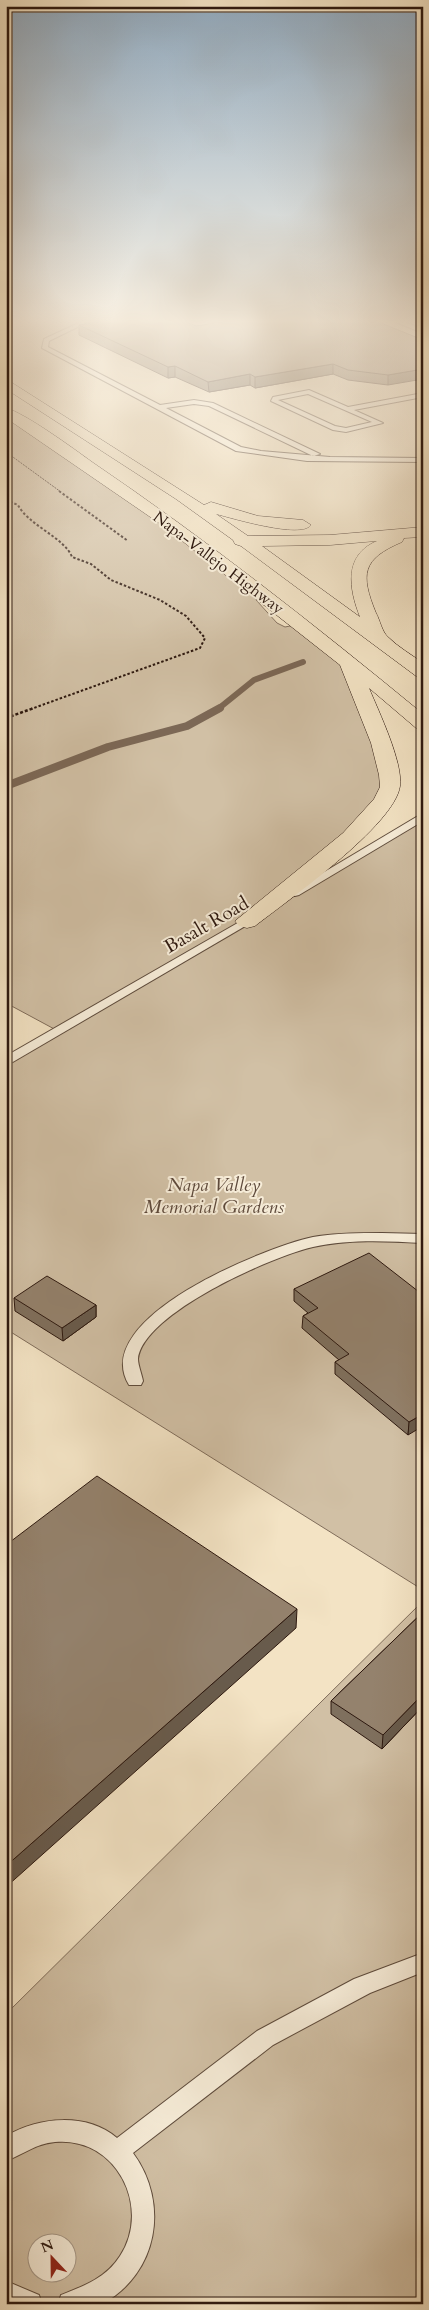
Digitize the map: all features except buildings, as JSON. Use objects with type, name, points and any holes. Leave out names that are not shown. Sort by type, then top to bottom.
[{"type":"main road","name":"Napa-Vallejo Highway","points":[[28,427],[95,471],[227,568],[348,661],[423,724]]},
{"type":"main road","name":"Napa-Vallejo Highway","points":[[74,427],[181,496],[379,638],[423,672]]},
{"type":"main road","points":[[181,496],[234,516],[279,524],[335,525],[423,522]]},
{"type":"main road","points":[[227,568],[246,542],[300,529],[335,525]]},
{"type":"main road","points":[[176,530],[206,537],[246,542],[330,540],[423,532]]},
{"type":"main road","points":[[379,638],[358,585],[358,571],[363,559],[373,549],[389,541],[423,532]]},
{"type":"main road","points":[[247,921],[366,824],[383,805],[390,789],[389,770],[348,661]]},
{"type":"lane","points":[[199,427],[240,448],[262,454],[324,458],[423,460]]},
{"type":"lane","points":[[259,427],[324,458]]},
{"type":"lane","points":[[330,427],[346,430],[361,427]]},
{"type":"lane","name":"Basalt Road","points":[[6,1062],[423,816]]},
{"type":"lane","points":[[134,1380],[130,1373],[129,1364],[132,1350],[140,1337],[182,1298],[257,1260],[312,1242],[353,1237],[423,1239]]},
{"type":"lane","points":[[118,2151],[265,2038],[362,1986],[423,1962]]},
{"type":"lane","points":[[6,2150],[13,2144],[40,2133],[68,2130],[94,2136],[118,2151],[135,2172],[144,2199],[143,2228],[134,2257],[115,2281],[89,2298],[70,2304]]},
{"type":"lane","points":[[6,2293],[30,2304]]},
{"type":"path","points":[[6,452],[128,540]]},
{"type":"path","points":[[6,500],[18,505],[20,510],[34,520],[44,532],[69,549],[72,557],[91,564],[111,580],[166,604],[186,616],[205,638],[200,648],[6,718]]},
{"type":"green space","name":"Napa Valley Memorial Gardens","points":[[6,427],[27,427],[227,568],[277,623],[285,627],[300,624],[347,661],[389,770],[383,805],[251,918],[423,816],[423,1590],[6,1329],[6,1062],[58,1031],[6,1003]]},
{"type":"green space","points":[[423,1601],[423,2304],[6,2304],[6,2014]]},
{"type":"waterway","points":[[218,709],[254,680],[303,662]]},
{"type":"waterway","points":[[6,786],[108,747],[187,726],[220,708]]}]
